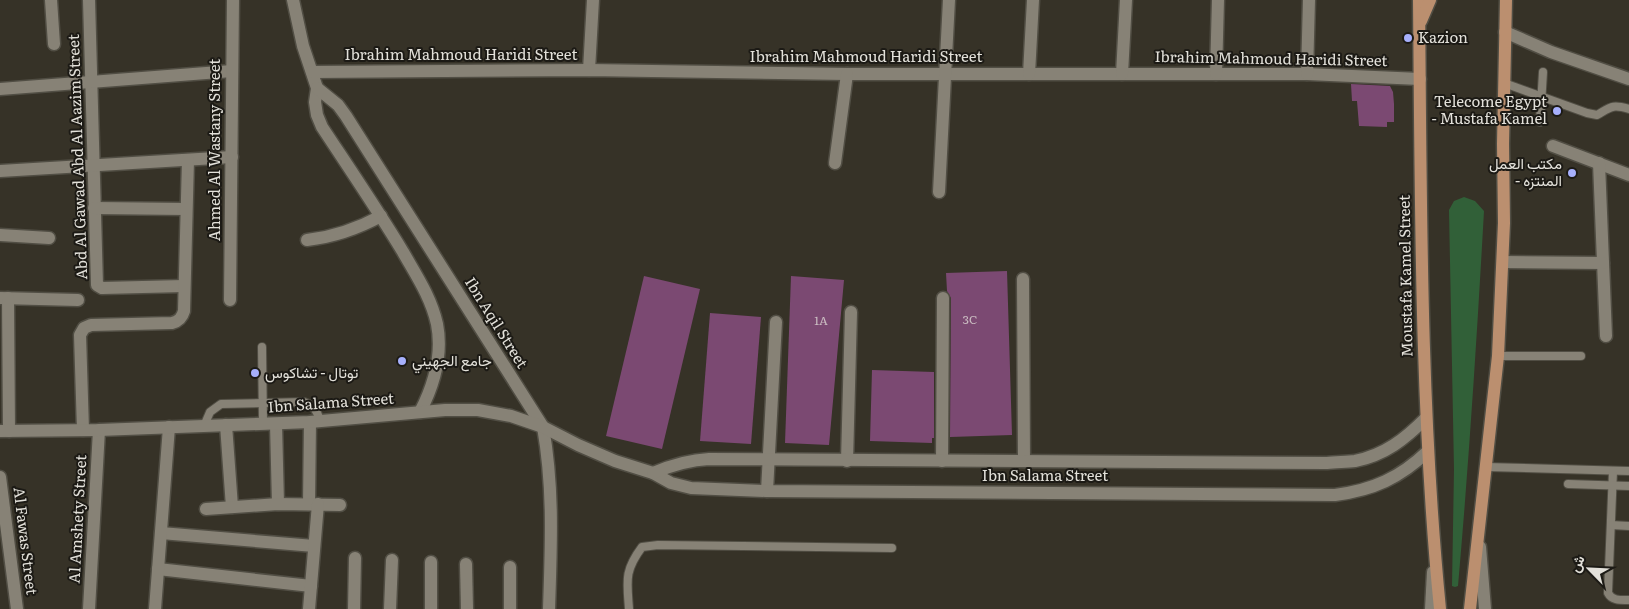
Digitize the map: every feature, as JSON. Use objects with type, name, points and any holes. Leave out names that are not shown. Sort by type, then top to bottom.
[{"type":"main road","name":"Moustafa Kamel Street","points":[[1419,0],[1426,418],[1434,552],[1440,609]]},
{"type":"main road","points":[[1419,26],[1430,0]]},
{"type":"main road","points":[[1470,609],[1498,356],[1503,262],[1506,0]]},
{"type":"street","points":[[51,0],[54,44]]},
{"type":"street","name":"Abd Al Gawad Abd Al Aazim Street","points":[[89,0],[96,283],[102,288],[184,286]]},
{"type":"street","name":"Ahmed Al Wastany Street","points":[[230,300],[233,0]]},
{"type":"street","points":[[293,0],[303,46],[317,88],[315,102],[317,115],[322,127],[381,216],[426,292],[433,308],[439,344],[438,362],[428,396],[420,412]]},
{"type":"street","points":[[589,70],[593,0]]},
{"type":"street","points":[[939,192],[950,0]]},
{"type":"street","points":[[1029,74],[1032,0]]},
{"type":"street","points":[[1122,74],[1126,0]]},
{"type":"street","points":[[1216,74],[1218,0]]},
{"type":"street","points":[[1307,74],[1309,0]]},
{"type":"street","points":[[1505,32],[1551,52],[1629,79]]},
{"type":"street","name":"Ibrahim Mahmoud Haridi Street","points":[[312,72],[589,70],[847,74],[1307,74],[1420,79]]},
{"type":"street","points":[[0,89],[232,71]]},
{"type":"street","points":[[835,163],[847,74]]},
{"type":"street","name":"Ibn Aqil Street","points":[[317,88],[338,105],[346,116],[543,427],[549,464],[551,494],[549,609]]},
{"type":"street","points":[[1553,146],[1629,175]]},
{"type":"street","points":[[0,171],[232,158]]},
{"type":"street","points":[[83,430],[80,335],[84,328],[91,325],[172,323],[183,316],[188,160]]},
{"type":"street","points":[[1599,163],[1606,336]]},
{"type":"street","points":[[94,208],[186,209]]},
{"type":"street","points":[[307,240],[343,233],[361,227],[381,216]]},
{"type":"street","points":[[0,235],[49,238]]},
{"type":"street","points":[[1503,262],[1603,263]]},
{"type":"street","points":[[1023,279],[1024,461]]},
{"type":"street","points":[[4,431],[4,298],[78,300]]},
{"type":"street","points":[[942,461],[943,298]]},
{"type":"street","points":[[847,461],[851,312]]},
{"type":"street","points":[[767,490],[776,322]]},
{"type":"street","name":"Ibn Salama Street","points":[[4,431],[99,430],[315,422],[445,410],[478,410],[512,416],[543,427],[578,445],[615,461],[653,473],[671,483],[691,488],[767,490],[1335,495],[1364,490],[1379,485],[1405,471],[1428,451]]},
{"type":"street","name":"Ibn Salama Street","points":[[653,473],[689,460],[1355,461],[1382,453],[1406,438],[1426,418]]},
{"type":"street","points":[[309,609],[314,546],[315,422]]},
{"type":"street","points":[[269,424],[278,504]]},
{"type":"street","points":[[226,425],[232,507]]},
{"type":"street","points":[[155,609],[169,427]]},
{"type":"street","name":"Al Amshety Street","points":[[90,609],[99,430]]},
{"type":"street","name":"Al Fawas Street","points":[[0,477],[2,515],[17,609]]},
{"type":"street","points":[[206,509],[278,504],[340,505]]},
{"type":"street","points":[[1479,523],[1484,609]]},
{"type":"street","points":[[161,532],[314,546]]},
{"type":"street","name":"Moustafa Kamel Street","points":[[1431,609],[1434,552]]},
{"type":"street","points":[[354,609],[355,558]]},
{"type":"street","points":[[390,609],[392,560]]},
{"type":"street","points":[[431,562],[431,609]]},
{"type":"street","points":[[466,564],[467,609]]},
{"type":"street","points":[[510,567],[510,609]]},
{"type":"street","points":[[158,569],[311,586]]},
{"type":"lane","points":[[1540,122],[1543,72]]},
{"type":"lane","points":[[1504,84],[1597,115],[1610,107],[1616,106],[1629,109]]},
{"type":"lane","points":[[262,347],[262,403],[269,424]]},
{"type":"lane","points":[[1498,356],[1581,356]]},
{"type":"lane","points":[[204,426],[210,412],[221,404],[304,402],[317,411],[315,422]]},
{"type":"lane","points":[[1486,467],[1629,472]]},
{"type":"lane","points":[[1613,471],[1608,593],[1610,597],[1615,599],[1629,600]]},
{"type":"lane","points":[[1568,484],[1629,486]]},
{"type":"lane","points":[[1611,525],[1629,526]]},
{"type":"lane","points":[[628,609],[627,576],[634,559],[642,547],[658,545],[892,548]]},
{"type":"green space","points":[[1464,197],[1475,201],[1484,211],[1466,492],[1458,586],[1455,587],[1452,586],[1454,469],[1449,210],[1454,201]]},
{"type":"building","points":[[1351,84],[1390,86],[1393,92],[1394,122],[1387,122],[1387,127],[1359,126],[1357,101],[1352,101]]},
{"type":"building","points":[[1007,271],[1012,435],[950,437],[951,298],[947,291],[946,273]]},
{"type":"building","points":[[644,276],[700,289],[662,449],[606,436]]},
{"type":"building","points":[[791,276],[844,280],[829,445],[785,443]]},
{"type":"building","points":[[710,313],[761,317],[751,444],[700,441]]},
{"type":"building","points":[[872,370],[934,372],[934,438],[932,438],[932,443],[870,441]]},
{"type":"place","name":"Kazion","points":[[1408,38]]},
{"type":"place","name":"Telecome Egypt - Mustafa Kamel","points":[[1557,111]]},
{"type":"place","name":"مكتب العمل - المنتزه","points":[[1572,173]]},
{"type":"place","name":"جامع الجهيني","points":[[402,361]]},
{"type":"place","name":"توتال - تشاكوس","points":[[255,373]]}]
